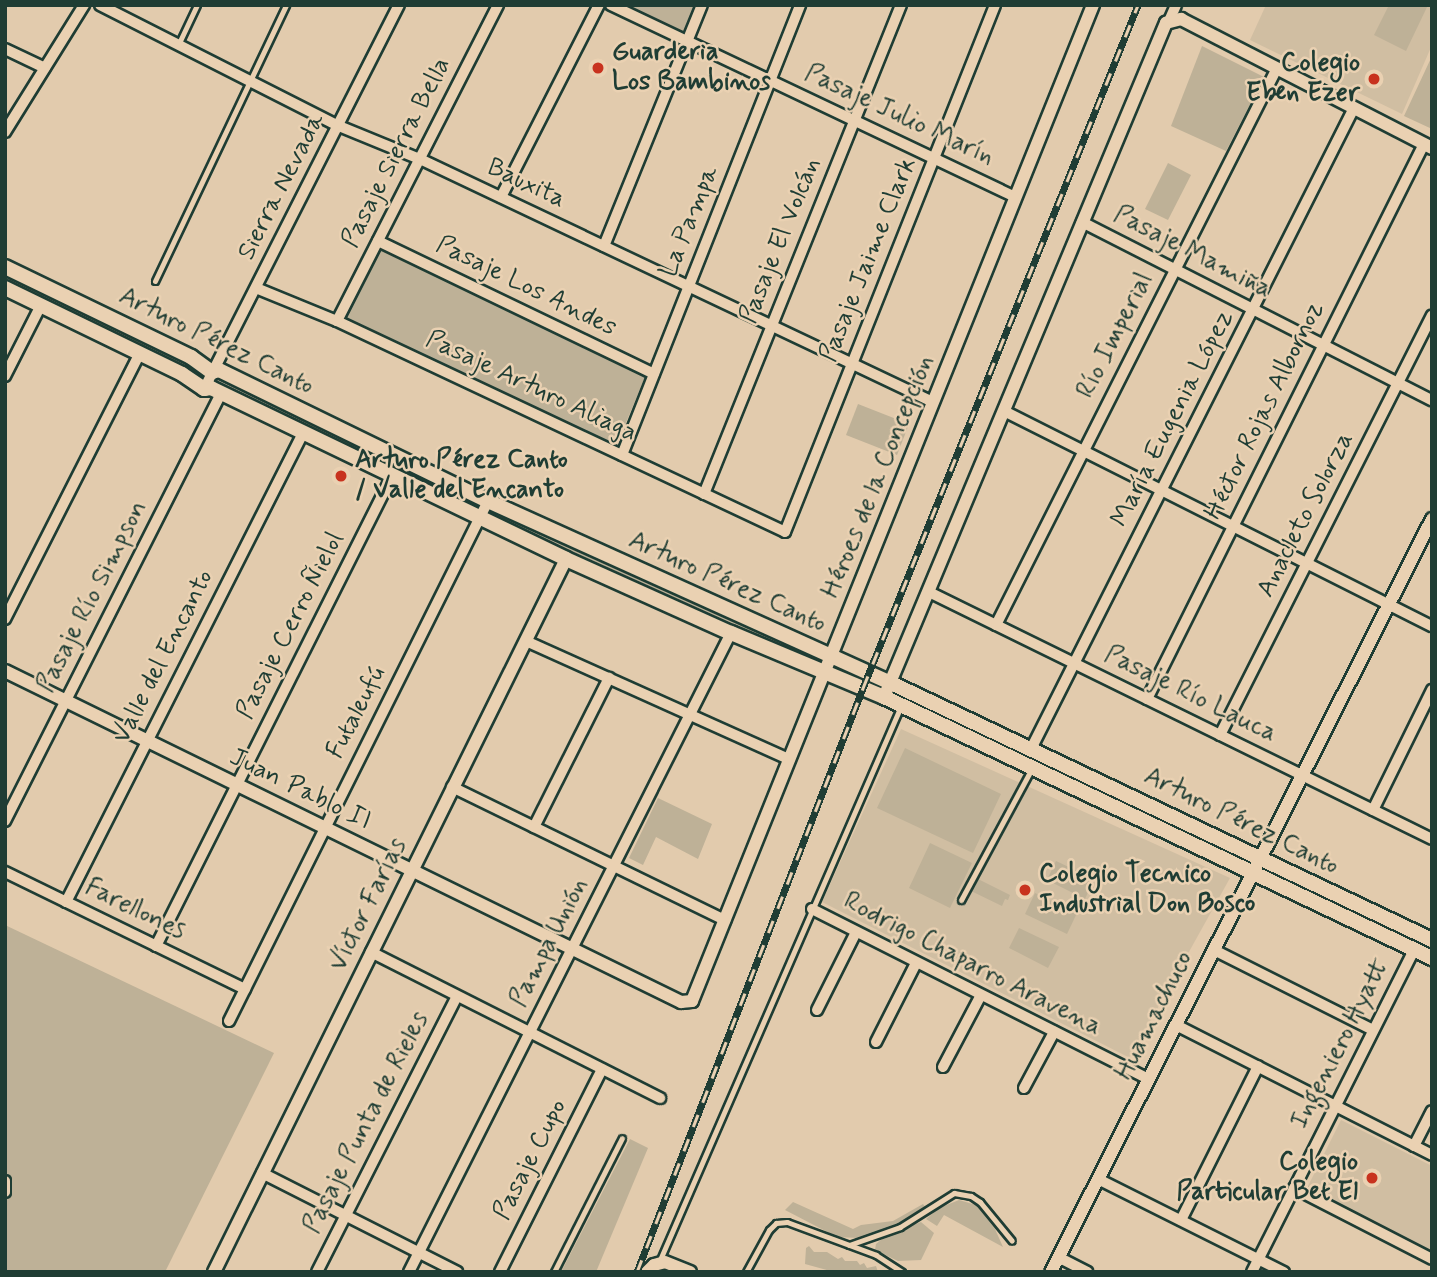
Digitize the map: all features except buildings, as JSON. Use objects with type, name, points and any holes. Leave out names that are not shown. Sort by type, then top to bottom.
[{"type":"main road","name":"Arturo Pérez Canto","points":[[5,267],[191,357],[212,372],[219,370],[488,501],[891,682],[1432,940]]},
{"type":"main road","name":"Arturo Pérez Canto","points":[[5,288],[182,374],[204,389],[211,388],[480,519],[731,633],[884,697],[1432,958]]},
{"type":"street","points":[[5,132],[84,5]]},
{"type":"street","name":"Bauxita","points":[[100,5],[339,125],[420,159],[933,402]]},
{"type":"street","name":"Sierra Nevada","points":[[204,389],[400,5]]},
{"type":"street","name":"Pasaje Sierra Bella","points":[[337,321],[498,5]]},
{"type":"street","points":[[501,197],[599,5]]},
{"type":"street","name":"Pasaje Julio Marín","points":[[611,5],[1016,197]]},
{"type":"street","points":[[604,246],[702,5]]},
{"type":"street","name":"La Pampa","points":[[622,455],[800,5]]},
{"type":"street","name":"Pasaje El Volcán","points":[[704,494],[901,5]]},
{"type":"street","name":"Pasaje Jaime Clark","points":[[785,532],[995,5]]},
{"type":"street","name":"Héroes de la Concepción","points":[[689,1003],[695,998],[1093,5]]},
{"type":"street","points":[[884,697],[1162,29],[1176,5]]},
{"type":"street","points":[[1169,21],[1181,19],[1428,146]]},
{"type":"street","points":[[5,49],[45,68]]},
{"type":"street","name":"Río Imperial","points":[[996,625],[1277,68]]},
{"type":"street","name":"María Eugenia López","points":[[1031,749],[1354,108]]},
{"type":"street","name":"Héctor Rojas Albornoz","points":[[1147,699],[1324,345],[1428,146]]},
{"type":"street","name":"Pasaje Mamiña","points":[[1082,222],[1432,400]]},
{"type":"street","name":"Pasaje Los Andes","points":[[378,242],[654,374]]},
{"type":"street","name":"Pasaje Arturo Aliaga","points":[[256,288],[337,321],[785,532]]},
{"type":"street","points":[[5,376],[41,305]]},
{"type":"street","name":"Anacleto Solorza","points":[[1220,735],[1432,316]]},
{"type":"street","points":[[5,619],[140,353]]},
{"type":"street","name":"Pasaje Río Simpson","points":[[5,821],[221,393]]},
{"type":"street","points":[[1004,411],[1432,626]]},
{"type":"street","name":"Valle del Encanto","points":[[66,902],[303,433]]},
{"type":"street","name":"Pasaje Cerro Ñielol","points":[[156,946],[392,476]]},
{"type":"street","name":"Futaleufú","points":[[229,1021],[488,501]]},
{"type":"street","name":"Huamachuco","points":[[1051,1272],[1432,519]]},
{"type":"street","name":"Víctor Farías","points":[[214,1272],[566,559]]},
{"type":"street","name":"Pasaje Río Lauca","points":[[929,592],[1432,839]]},
{"type":"street","name":"Pampa Unión","points":[[409,1272],[731,633]]},
{"type":"street","points":[[526,641],[789,759]]},
{"type":"street","name":"Juan Pablo II","points":[[5,671],[689,1003]]},
{"type":"street","points":[[534,827],[608,678]]},
{"type":"street","points":[[1373,810],[1432,690]]},
{"type":"street","points":[[452,787],[725,920]]},
{"type":"street","name":"Farellones","points":[[5,872],[245,989]]},
{"type":"street","name":"Rodrigo Chaparro Aravena","points":[[812,909],[1149,1079]]},
{"type":"street","points":[[817,1010],[856,932]]},
{"type":"street","points":[[1214,950],[1373,1030]]},
{"type":"street","name":"Ingeniero Hyatt","points":[[1252,1272],[1414,950]]},
{"type":"street","points":[[371,952],[660,1098]]},
{"type":"street","points":[[876,1042],[916,962]]},
{"type":"street","points":[[943,1067],[981,995]]},
{"type":"street","name":"Pasaje Punta de Rieles","points":[[317,1272],[457,996]]},
{"type":"street","points":[[1176,1025],[1432,1155]]},
{"type":"street","points":[[1024,1088],[1054,1031]]},
{"type":"street","points":[[1181,1220],[1258,1066]]},
{"type":"street","name":"Pasaje Cupo","points":[[500,1272],[602,1069]]},
{"type":"street","points":[[1415,1146],[1432,1111]]},
{"type":"street","points":[[262,1173],[457,1272]]},
{"type":"street","points":[[1098,1178],[1284,1272]]},
{"type":"street","points":[[5,1181],[5,1192]]},
{"type":"street","points":[[1294,1188],[1432,1259]]},
{"type":"street","points":[[1058,1257],[1087,1272]]},
{"type":"street","points":[[647,1272],[658,1263],[672,1263],[691,1272]]},
{"type":"lane","points":[[179,43],[197,5]]},
{"type":"lane","points":[[155,281],[286,5]]},
{"type":"lane","points":[[658,1263],[908,690]]},
{"type":"lane","points":[[961,900],[1033,768]]},
{"type":"lane","points":[[554,1272],[622,1138]]},
{"type":"lane","points":[[849,1245],[900,1227],[954,1193],[971,1196],[980,1202],[1012,1241]]},
{"type":"lane","points":[[746,1272],[769,1230],[776,1223],[787,1222],[876,1255],[902,1272]]},
{"type":"shaded area","points":[[620,5],[697,5],[685,36]]},
{"type":"shaded area","name":"Colegio Eben Ezer","points":[[1266,5],[1432,5],[1432,45],[1402,114],[1250,40]]},
{"type":"shaded area","points":[[1389,5],[1428,5],[1406,51],[1374,35]]},
{"type":"shaded area","points":[[1202,46],[1264,77],[1226,151],[1171,126]]},
{"type":"shaded area","points":[[1432,56],[1432,129],[1404,116]]},
{"type":"shaded area","points":[[1168,163],[1191,175],[1168,220],[1145,209]]},
{"type":"shaded area","points":[[380,246],[647,372],[615,449],[343,318]]},
{"type":"shaded area","points":[[214,372],[476,501],[468,502],[214,378]]},
{"type":"shaded area","points":[[858,404],[909,424],[897,455],[846,435]]},
{"type":"shaded area","points":[[497,512],[777,639],[767,638],[595,563],[502,519]]},
{"type":"shaded area","name":"Colegio Tecnico Industrial Don Bosco","points":[[901,729],[1230,878],[1130,1058],[822,902]]},
{"type":"shaded area","points":[[905,748],[1001,794],[973,853],[877,808]]},
{"type":"shaded area","points":[[658,798],[712,824],[698,859],[656,837],[643,865],[629,858]]},
{"type":"shaded area","points":[[930,843],[972,863],[950,908],[909,888]]},
{"type":"shaded area","points":[[1056,861],[1094,879],[1085,899],[1047,880]]},
{"type":"shaded area","points":[[1277,872],[1432,946],[1432,952],[1347,912],[1284,879]]},
{"type":"shaded area","points":[[976,878],[1010,895],[1008,900],[1005,899],[1002,906],[969,890]]},
{"type":"shaded area","points":[[1035,893],[1077,913],[1067,934],[1025,914]]},
{"type":"shaded area","points":[[5,925],[274,1053],[165,1272],[5,1272]]},
{"type":"shaded area","points":[[1019,928],[1059,947],[1048,968],[1009,948]]},
{"type":"shaded area","name":"Colegio Particular Bet El","points":[[1341,1120],[1432,1166],[1432,1253],[1306,1190]]},
{"type":"shaded area","points":[[630,1139],[648,1148],[596,1272],[561,1272]]},
{"type":"shaded area","points":[[959,1200],[976,1205],[995,1229],[1003,1247],[944,1215],[937,1226],[926,1219],[939,1208]]},
{"type":"shaded area","points":[[793,1202],[853,1229],[861,1225],[893,1221],[923,1204],[926,1208],[915,1217],[859,1238],[837,1237],[785,1210]]},
{"type":"shaded area","points":[[921,1222],[934,1233],[921,1260],[898,1261],[875,1250],[876,1244],[888,1234]]},
{"type":"shaded area","points":[[809,1246],[814,1252],[827,1252],[838,1259],[842,1257],[845,1261],[857,1261],[860,1265],[864,1263],[867,1268],[876,1266],[878,1272],[834,1272],[805,1264],[806,1248]]},
{"type":"railway","points":[[637,1272],[863,688],[1138,5]]},
{"type":"place","name":"Guarderia Los Bambinos","points":[[598,68]]},
{"type":"place","name":"Colegio Eben Ezer","points":[[1374,79]]},
{"type":"place","name":"Arturo Pérez Canto / Valle del Encanto","points":[[341,476]]},
{"type":"place","name":"Colegio Tecnico Industrial Don Bosco","points":[[1025,890]]},
{"type":"place","name":"Colegio Particular Bet El","points":[[1372,1178]]}]
